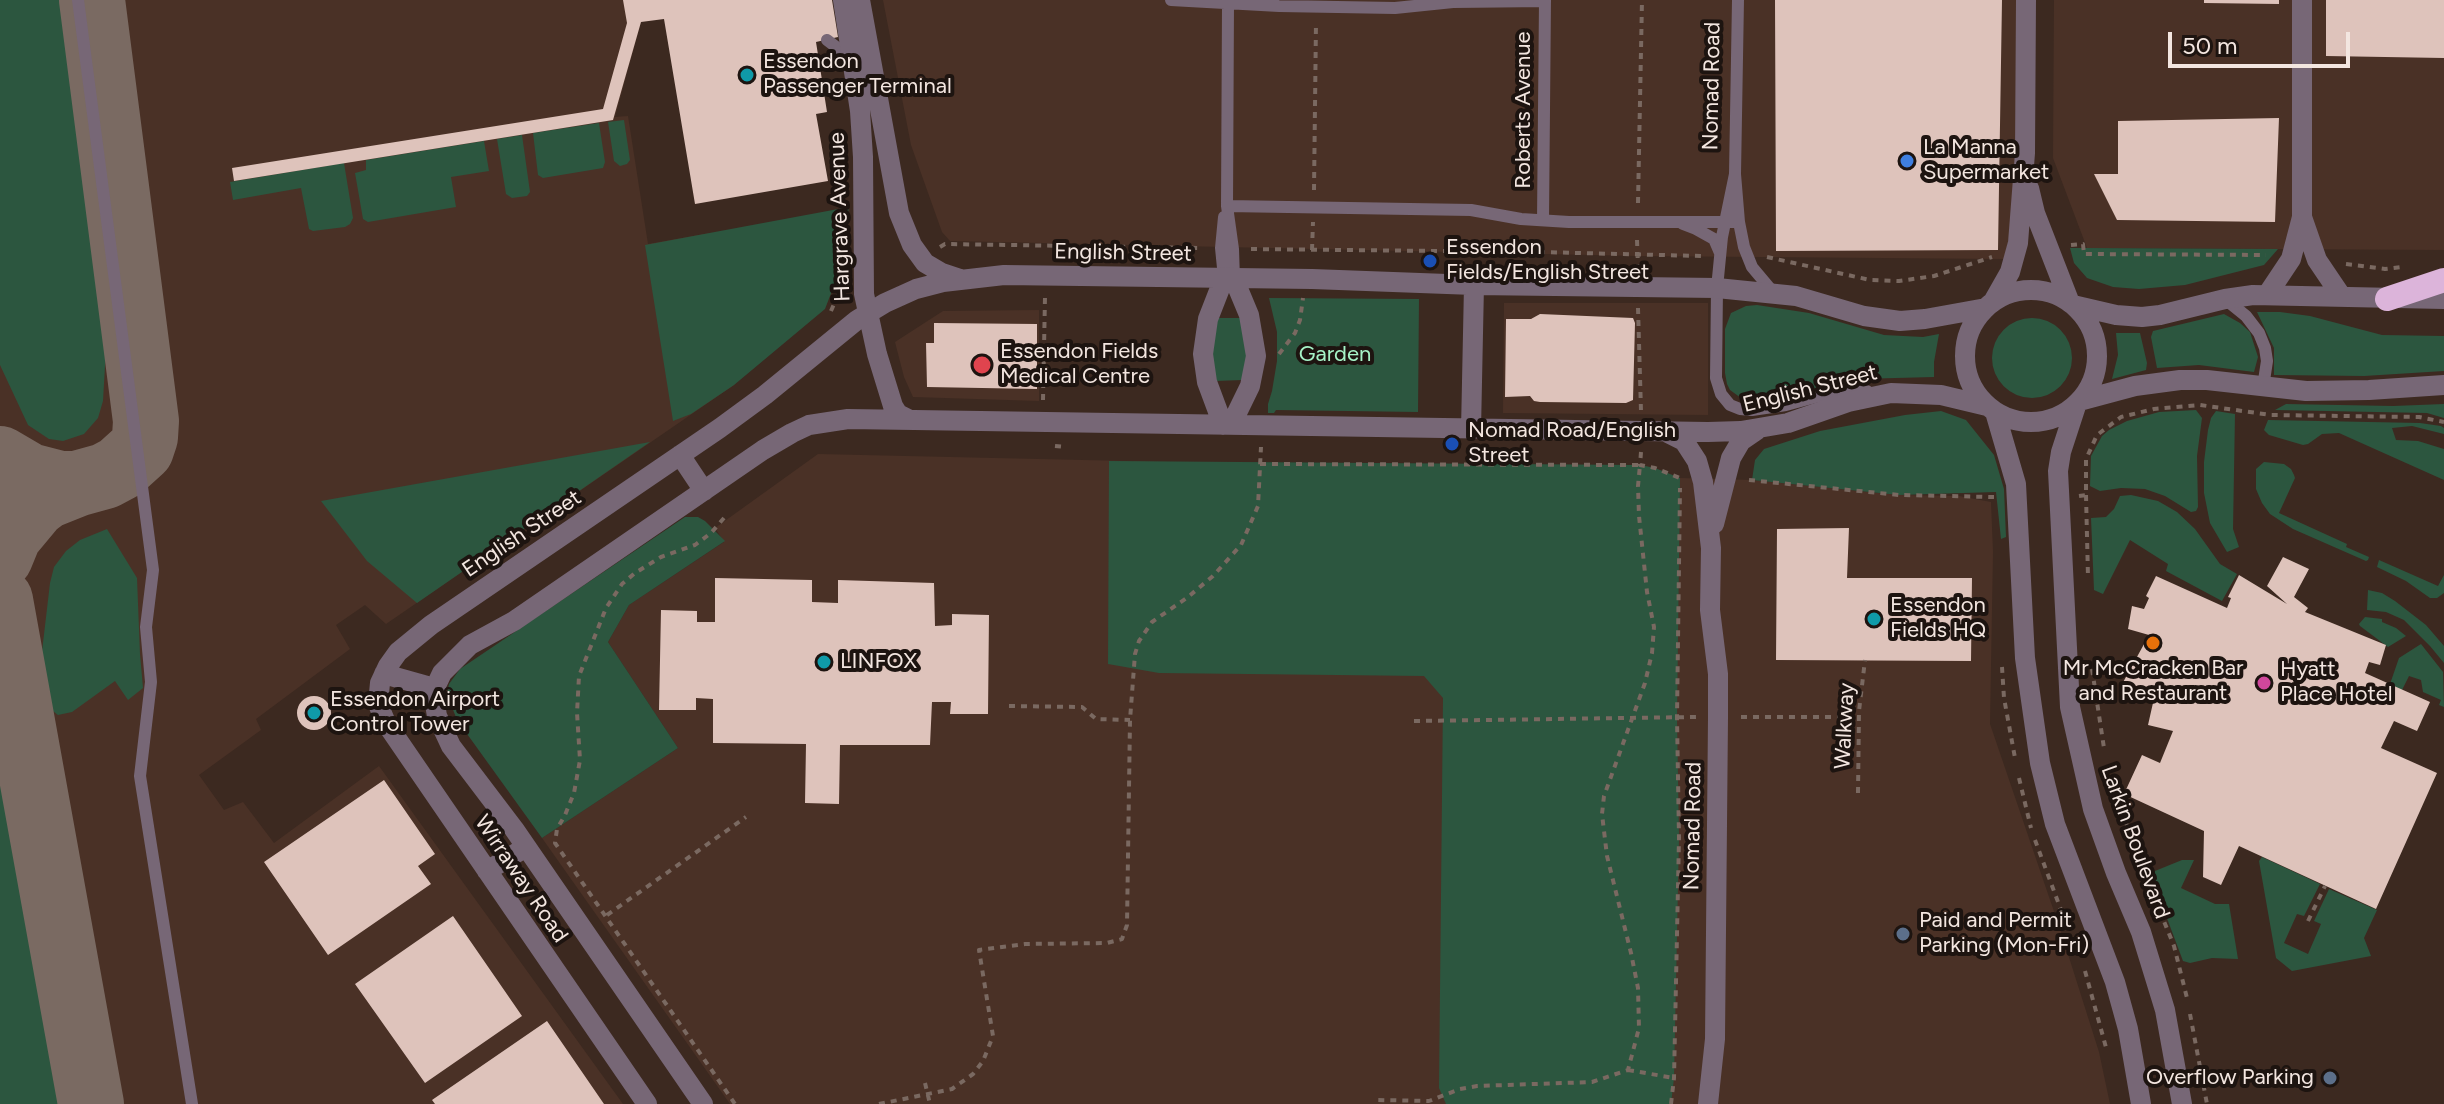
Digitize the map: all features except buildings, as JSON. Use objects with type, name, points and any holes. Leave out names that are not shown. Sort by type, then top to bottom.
[{"type":"highway","points":[[2387,299],[2444,280]]},
{"type":"street","name":"Hargrave Avenue","points":[[843,0],[860,56]]},
{"type":"street","name":"Hargrave Avenue","points":[[860,0],[863,275],[868,313],[893,406],[898,414],[910,420]]},
{"type":"street","points":[[1989,305],[2010,272],[2016,253],[2025,153],[2026,0]]},
{"type":"street","points":[[2267,295],[2291,259],[2302,217],[2302,0]]},
{"type":"street","points":[[860,56],[896,202],[907,233],[922,258],[934,269],[960,279]]},
{"type":"street","points":[[2025,153],[2035,213],[2072,304],[2090,326],[2097,351],[2093,378],[2078,402]]},
{"type":"street","points":[[2302,217],[2317,260],[2342,297]]},
{"type":"street","name":"English Street","points":[[384,674],[404,646],[431,625],[765,395],[868,313],[916,289],[960,279],[1004,275],[1717,288],[1773,292],[1864,316],[1900,321],[1937,318],[1989,305]]},
{"type":"street","points":[[1227,425],[1207,382],[1203,354],[1208,319],[1229,278]]},
{"type":"street","points":[[1227,425],[1250,386],[1256,356],[1249,315],[1229,278]]},
{"type":"street","points":[[1471,430],[1474,285]]},
{"type":"street","points":[[2141,1104],[2128,1029],[2115,982],[2055,824],[2040,763],[2025,658],[2019,510],[2014,473],[1991,409],[1969,382],[1964,352],[1969,333],[1978,315],[1989,305],[2011,293],[2032,290],[2116,315],[2142,317],[2225,299],[2267,295],[2444,299]]},
{"type":"street","points":[[1991,409],[2016,421],[2037,422],[2059,416],[2078,402],[2135,386],[2180,380],[2306,391],[2444,385]]},
{"type":"street","name":"English Street","points":[[434,688],[453,660],[470,645],[514,621],[763,450],[809,425],[848,419],[1668,433],[1761,428],[1805,419],[1848,402],[1891,393],[1941,395],[1991,409]]},
{"type":"street","name":"Larkin Boulevard","points":[[2078,402],[2059,461],[2067,680],[2073,730],[2093,809],[2141,932],[2161,996],[2182,1104]]},
{"type":"street","name":"Nomad Road","points":[[1711,548],[1724,481],[1736,449],[1746,436],[1761,428]]},
{"type":"street","name":"Nomad Road","points":[[1668,433],[1680,437],[1697,461],[1703,482],[1711,548],[1710,610],[1718,674],[1718,717],[1715,1039],[1708,1104]]},
{"type":"street","points":[[680,455],[704,491]]},
{"type":"street","points":[[384,674],[434,688]]},
{"type":"street","name":"Wirraway Road","points":[[384,674],[378,698],[383,718],[647,1104]]},
{"type":"street","name":"Wirraway Road","points":[[434,688],[434,707],[448,741],[526,847],[703,1104]]},
{"type":"street","points":[[487,871],[526,847]]},
{"type":"lane","points":[[78,0],[153,570],[146,627],[151,682],[140,776],[192,1104]]},
{"type":"lane","points":[[1171,0],[1405,8],[1453,2],[1545,0]]},
{"type":"lane","name":"Roberts Avenue","points":[[1543,220],[1545,0]]},
{"type":"lane","name":"Nomad Road","points":[[1738,0],[1735,174],[1739,222],[1752,267],[1773,292]]},
{"type":"lane","points":[[1228,4],[1229,278]]},
{"type":"lane","points":[[827,40],[860,56]]},
{"type":"lane","name":"Nomad Road","points":[[1735,174],[1724,222],[1717,288],[1716,378],[1721,394],[1730,405],[1752,410],[1830,393],[1891,393]]},
{"type":"lane","points":[[1227,206],[1471,210],[1543,220],[1739,222]]},
{"type":"lane","points":[[1672,222],[1708,236],[1716,243],[1720,253]]},
{"type":"lane","points":[[2225,299],[2246,316],[2259,333],[2267,361],[2263,387]]},
{"type":"path","points":[[1628,1070],[1639,1028],[1638,988],[1607,856],[1602,814],[1604,796],[1652,653],[1654,627],[1647,592],[1638,486],[1642,432],[1637,256],[1642,0]]},
{"type":"path","points":[[1312,279],[1316,7]]},
{"type":"path","points":[[922,258],[945,244],[1637,256]]},
{"type":"path","points":[[827,315],[834,306],[846,275],[863,275]]},
{"type":"path","points":[[1045,276],[1043,445],[1065,447]]},
{"type":"path","points":[[2088,579],[2086,459],[2097,435],[2121,417],[2154,409],[2200,405],[2271,415],[2419,417],[2444,422]]},
{"type":"path","points":[[879,1104],[952,1089],[978,1068],[990,1046],[992,1025],[979,950],[1025,944],[1115,942],[1122,939],[1126,932],[1130,720],[1133,671],[1139,641],[1152,622],[1213,576],[1241,545],[1258,506],[1260,464],[1640,465],[1703,482]]},
{"type":"path","points":[[1671,1104],[1679,838],[1680,478]]},
{"type":"path","points":[[1724,481],[1752,480],[1899,495],[1994,497],[1994,509],[2019,510]]},
{"type":"path","points":[[2059,496],[2086,495]]},
{"type":"path","points":[[724,518],[695,545],[651,562],[622,584],[602,617],[579,676],[577,713],[580,760],[574,793],[557,829],[555,843],[735,1104]]},
{"type":"path","name":"Walkway","points":[[1858,793],[1858,717],[1865,660]]},
{"type":"path","points":[[2091,663],[2106,760]]},
{"type":"path","points":[[1009,706],[1082,707],[1096,719],[1130,720]]},
{"type":"path","points":[[1414,721],[1858,717]]},
{"type":"path","points":[[2110,774],[2136,852],[2174,946],[2200,1056],[2207,1104]]},
{"type":"path","points":[[607,915],[746,817]]},
{"type":"path","points":[[2308,921],[2325,886]]},
{"type":"path","points":[[1377,1104],[1377,1100],[1429,1101],[1477,1086],[1592,1082],[1628,1070],[1674,1078]]},
{"type":"path","points":[[925,1083],[930,1104]]},
{"type":"shaded area","points":[[0,0],[637,0],[641,22],[615,117],[628,116],[648,244],[710,233],[734,385],[386,624],[365,605],[336,625],[350,649],[256,719],[261,730],[199,775],[224,810],[243,802],[274,843],[379,766],[623,1104],[0,1104]]},
{"type":"shaded area","points":[[883,0],[2017,0],[2015,215],[2004,259],[1637,256],[950,241],[942,232],[911,145]]},
{"type":"shaded area","points":[[2054,0],[2444,0],[2444,250],[2087,248],[2053,158]]},
{"type":"shaded area","points":[[1504,303],[1708,303],[1708,415],[1503,413]]},
{"type":"shaded area","name":"Essendon Fields Medical Centre","points":[[1039,310],[1039,401],[913,397],[895,342],[943,311]]},
{"type":"shaded area","points":[[818,454],[1260,464],[1640,465],[1680,478],[1752,480],[1899,495],[1959,496],[1991,502],[1990,724],[2099,1052],[2110,1104],[730,1104],[542,838],[678,748],[608,642],[629,605],[724,542],[715,528]]},
{"type":"green space","points":[[0,0],[62,0],[87,203],[107,331],[103,401],[98,418],[84,434],[63,441],[49,439],[28,425],[0,365]]},
{"type":"green space","points":[[624,120],[630,160],[620,166],[614,161],[608,122]]},
{"type":"green space","points":[[599,123],[605,162],[603,168],[543,178],[538,175],[533,133]]},
{"type":"green space","points":[[522,135],[530,192],[527,196],[512,198],[506,194],[497,139]]},
{"type":"green space","points":[[484,141],[489,171],[451,177],[456,207],[368,222],[363,219],[355,173],[366,170],[366,160]]},
{"type":"green space","points":[[344,163],[353,218],[345,227],[309,229],[301,188],[233,200],[230,182]]},
{"type":"green space","points":[[849,207],[840,270],[825,309],[734,385],[691,414],[673,421],[645,245]]},
{"type":"green space","points":[[2070,248],[2278,249],[2264,265],[2185,285],[2139,289],[2113,287],[2087,278],[2074,263]]},
{"type":"green space","name":"Garden","points":[[1269,298],[1419,299],[1418,412],[1276,410],[1268,413],[1277,361],[1277,332]]},
{"type":"green space","points":[[1757,305],[1809,313],[1884,335],[1923,337],[1939,334],[1934,377],[1839,381],[1758,403],[1741,398],[1727,384],[1725,329],[1731,313]]},
{"type":"green space","points":[[2257,312],[2310,316],[2382,335],[2444,336],[2444,371],[2364,376],[2274,375],[2274,348]]},
{"type":"green space","points":[[2224,314],[2250,332],[2258,357],[2254,372],[2199,365],[2157,368],[2151,337],[2153,331]]},
{"type":"green space","points":[[1217,318],[1242,318],[1247,354],[1243,380],[1215,381],[1212,358]]},
{"type":"green space","points":[[2032,318],[2047,321],[2060,330],[2069,343],[2072,358],[2069,373],[2060,386],[2047,395],[2032,398],[2017,395],[2004,386],[1995,373],[1992,358],[1995,343],[2004,330],[2017,321]]},
{"type":"green space","points":[[2116,333],[2140,333],[2146,370],[2112,379],[2118,355]]},
{"type":"green space","points":[[2286,404],[2444,404],[2444,418],[2427,413],[2275,410]]},
{"type":"green space","points":[[2196,410],[2202,418],[2197,456],[2196,511],[2191,512],[2165,496],[2145,489],[2100,491],[2090,486],[2091,456],[2109,430],[2159,412]]},
{"type":"green space","points":[[1941,411],[1966,420],[1994,455],[2004,489],[2006,537],[2001,539],[1996,492],[1899,495],[1752,480],[1755,460],[1764,449],[1820,431]]},
{"type":"green space","points":[[2216,411],[2235,414],[2233,529],[2239,547],[2227,552],[2210,523],[2204,493],[2208,430]]},
{"type":"green space","points":[[2268,420],[2441,426],[2444,434],[2412,426],[2392,428],[2396,440],[2418,441],[2444,449],[2444,480],[2339,433],[2322,434],[2303,445],[2269,435],[2264,430]]},
{"type":"green space","points":[[650,442],[417,603],[367,561],[321,501]]},
{"type":"green space","points":[[1109,461],[1640,465],[1680,478],[1679,838],[1671,1104],[1446,1104],[1439,1088],[1443,698],[1424,676],[1159,673],[1108,664]]},
{"type":"green space","points":[[2264,462],[2284,464],[2291,469],[2295,478],[2279,513],[2347,544],[2346,547],[2369,557],[2368,560],[2293,529],[2270,514],[2256,489],[2256,469]]},
{"type":"green space","points":[[2131,495],[2158,501],[2177,512],[2195,529],[2220,564],[2237,574],[2222,601],[2166,571],[2168,564],[2130,540],[2103,594],[2094,590],[2091,518],[2106,517],[2120,496]]},
{"type":"green space","points":[[685,517],[698,517],[705,521],[725,541],[629,605],[608,642],[678,748],[542,838],[457,720],[447,694],[449,684],[460,669]]},
{"type":"green space","points":[[107,529],[137,578],[143,688],[128,700],[115,681],[72,712],[58,715],[45,700],[41,660],[54,567],[66,551],[80,540]]},
{"type":"green space","points":[[2379,560],[2438,586],[2444,575],[2444,593],[2430,598],[2406,581],[2377,567]]},
{"type":"green space","points":[[2368,590],[2382,593],[2426,625],[2444,646],[2444,663],[2404,620],[2386,612],[2367,610]]},
{"type":"green space","points":[[2365,617],[2382,619],[2382,622],[2406,636],[2388,647],[2360,626]]},
{"type":"green space","points":[[2421,644],[2443,672],[2444,707],[2439,705],[2441,700],[2423,692],[2421,680],[2409,676],[2402,690],[2390,684],[2399,658]]},
{"type":"green space","points":[[0,757],[50,1030],[61,1104],[0,1104]]},
{"type":"green space","points":[[2262,857],[2320,884],[2304,916],[2297,914],[2284,943],[2308,954],[2321,924],[2314,921],[2329,889],[2377,910],[2364,938],[2371,956],[2292,971],[2276,958],[2259,861]]},
{"type":"green space","points":[[2182,860],[2194,860],[2181,888],[2215,904],[2229,904],[2238,959],[2183,961],[2150,873]]},
{"type":"taxiway","points":[[0,459],[29,476],[60,484],[76,484],[120,468],[141,449],[145,437],[146,421],[92,0]]},
{"type":"taxiway","points":[[0,557],[9,535],[34,505],[46,496],[76,484]]},
{"type":"taxiway","points":[[0,600],[91,1104]]},
{"type":"place","name":"Essendon Passenger Terminal","points":[[747,75]]},
{"type":"place","name":"La Manna Supermarket","points":[[1907,161]]},
{"type":"place","name":"Essendon Fields/English Street","points":[[1430,261]]},
{"type":"place","name":"Essendon Fields Medical Centre","points":[[982,365]]},
{"type":"place","name":"Nomad Road/English Street","points":[[1452,444]]},
{"type":"place","name":"Essendon Fields HQ","points":[[1874,619]]},
{"type":"place","name":"Mr McCracken Bar and Restaurant","points":[[2153,643]]},
{"type":"place","name":"LINFOX","points":[[824,662]]},
{"type":"place","name":"Hyatt Place Hotel","points":[[2264,683]]},
{"type":"place","name":"Essendon Airport Control Tower","points":[[314,713]]},
{"type":"place","name":"Paid and Permit Parking (Mon-Fri)","points":[[1903,934]]},
{"type":"place","name":"Overflow Parking","points":[[2330,1078]]}]
